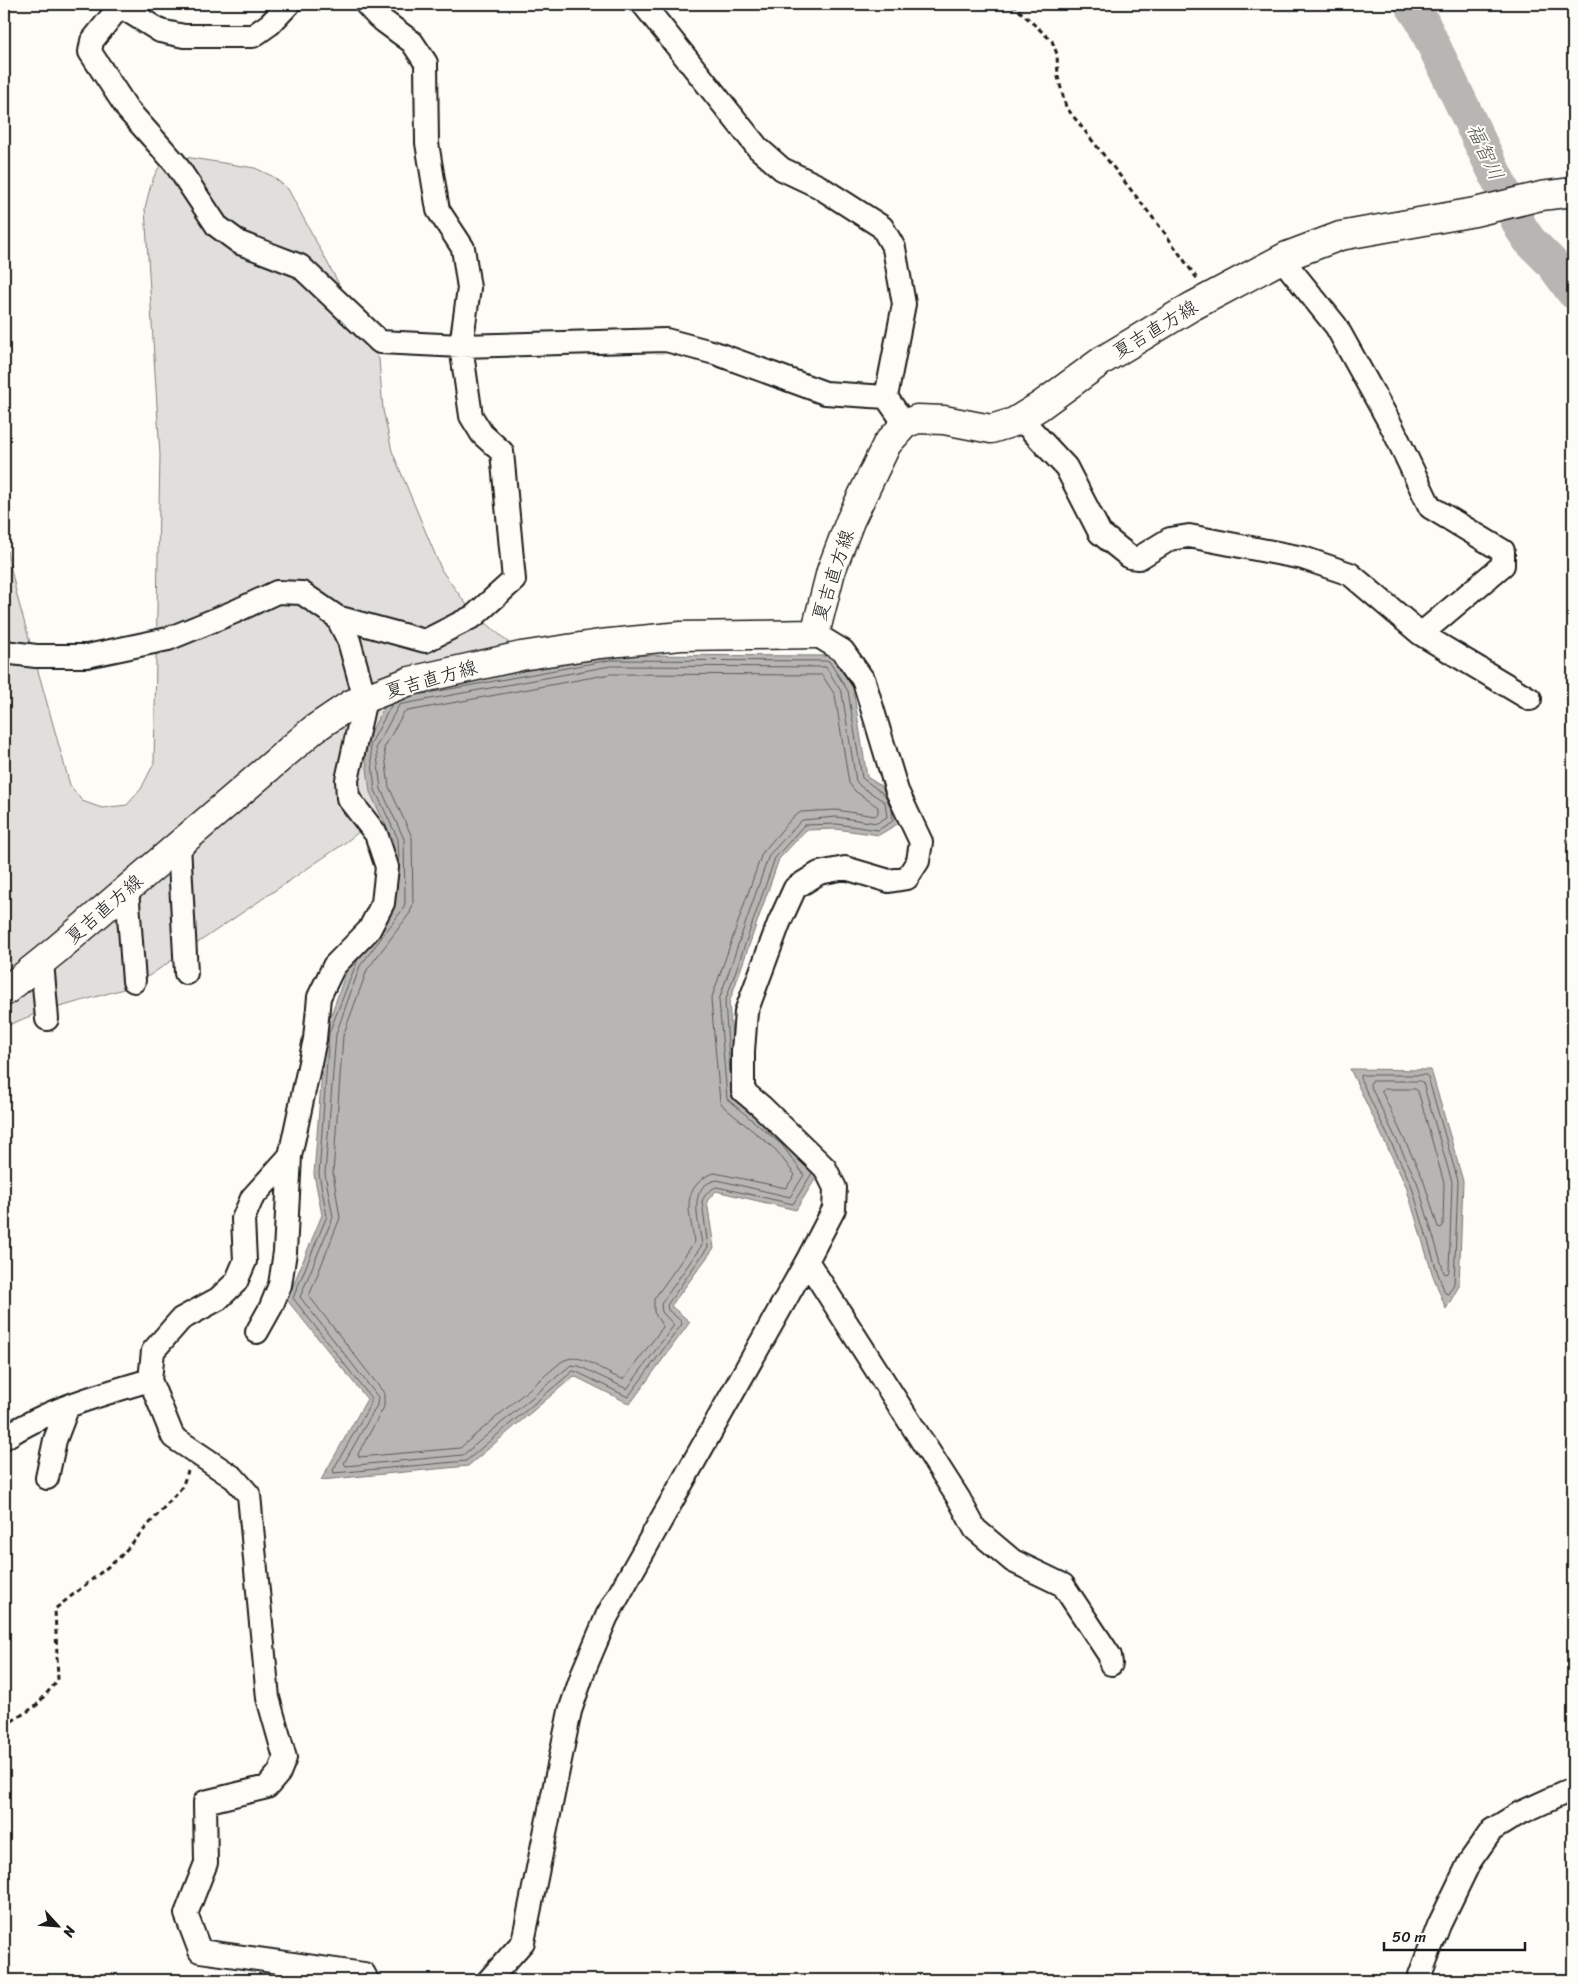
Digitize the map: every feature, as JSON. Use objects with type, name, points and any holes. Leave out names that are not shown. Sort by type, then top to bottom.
[{"type":"main road","name":"夏吉直方線","points":[[4,992],[42,962],[314,729],[351,704],[410,681],[522,656],[600,644],[681,636],[815,634],[831,571],[850,522],[887,444],[905,424],[917,419],[944,420],[991,429],[1020,418],[1102,360],[1210,296],[1282,259],[1340,236],[1475,212],[1540,196],[1573,192]]},
{"type":"street","points":[[289,4],[270,24],[253,36],[184,36],[160,31],[119,5],[92,41],[90,52],[128,110],[175,163],[216,226],[240,243],[300,266],[380,342],[461,346],[666,340],[715,353],[825,392],[886,396]]},
{"type":"street","points":[[4,652],[36,656],[87,656],[168,639],[277,592],[302,593],[337,617],[425,641],[474,616],[514,580],[502,452],[482,434],[471,416],[461,346],[469,288],[463,248],[438,210],[427,143],[426,63],[412,42],[378,17],[366,4]]},
{"type":"street","points":[[643,4],[758,148],[782,169],[818,186],[882,227],[894,248],[904,304],[886,396],[905,424]]},
{"type":"street","points":[[1282,259],[1336,326],[1392,426],[1430,507],[1503,552],[1503,565],[1421,634]]},
{"type":"street","points":[[1020,418],[1066,467],[1100,533],[1130,557],[1139,558],[1170,539],[1189,536],[1303,558],[1350,574],[1421,634],[1530,699]]},
{"type":"street","points":[[257,1332],[271,1307],[280,1285],[285,1252],[290,1156],[315,1039],[319,997],[334,966],[368,930],[383,903],[387,867],[376,834],[348,798],[347,780],[365,699],[349,641],[337,617]]},
{"type":"street","points":[[489,1980],[523,1942],[570,1711],[584,1670],[607,1616],[807,1261],[834,1209],[834,1188],[825,1168],[743,1091],[746,1012],[779,924],[795,888],[819,873],[845,868],[889,881],[907,878],[918,861],[921,842],[897,791],[864,681],[843,651],[815,634]]},
{"type":"street","points":[[179,844],[186,973]]},
{"type":"street","points":[[127,889],[134,980]]},
{"type":"street","points":[[42,962],[47,1019]]},
{"type":"street","points":[[290,1156],[252,1198],[243,1220],[244,1261],[236,1282],[218,1299],[181,1318],[153,1352],[150,1380],[173,1437],[234,1478],[249,1496],[268,1698],[285,1758],[280,1773],[267,1787],[205,1802],[206,1863],[186,1914],[200,1952],[364,1974],[367,1980]]},
{"type":"street","points":[[807,1261],[959,1499],[975,1529],[1012,1561],[1063,1585],[1110,1656],[1111,1664]]},
{"type":"street","points":[[4,1438],[26,1424],[68,1406],[150,1380]]},
{"type":"street","points":[[47,1478],[56,1440],[68,1406]]},
{"type":"street","points":[[1420,1980],[1439,1926],[1470,1861],[1492,1830],[1518,1814],[1573,1789]]},
{"type":"path","points":[[1012,4],[1052,41],[1057,54],[1058,77],[1066,107],[1164,232],[1210,296]]},
{"type":"path","points":[[4,1726],[36,1706],[58,1680],[55,1609],[118,1558],[182,1487],[195,1452]]},
{"type":"shaded area","points":[[185,157],[255,168],[272,176],[288,189],[379,359],[383,410],[392,451],[442,571],[469,608],[525,657],[526,677],[460,753],[342,845],[134,986],[35,1014],[4,1027],[4,538],[17,596],[70,785],[82,801],[102,808],[127,805],[141,789],[154,763],[160,455],[145,208],[152,180],[159,168],[169,159]]},
{"type":"water","points":[[610,655],[833,656],[853,688],[867,777],[895,795],[899,823],[879,835],[836,829],[806,830],[779,859],[729,1003],[737,1094],[819,1173],[796,1210],[716,1191],[707,1201],[714,1248],[671,1306],[690,1322],[630,1404],[574,1376],[468,1466],[321,1480],[367,1399],[287,1300],[322,1215],[314,1174],[325,1032],[350,961],[394,902],[393,841],[370,792],[364,744],[391,695]]},
{"type":"water","points":[[1350,1069],[1431,1070],[1463,1181],[1459,1286],[1446,1309],[1432,1273],[1406,1186]]},
{"type":"waterway","name":"福智川","points":[[1411,4],[1421,19],[1521,228],[1529,240],[1551,262],[1573,292]]}]
